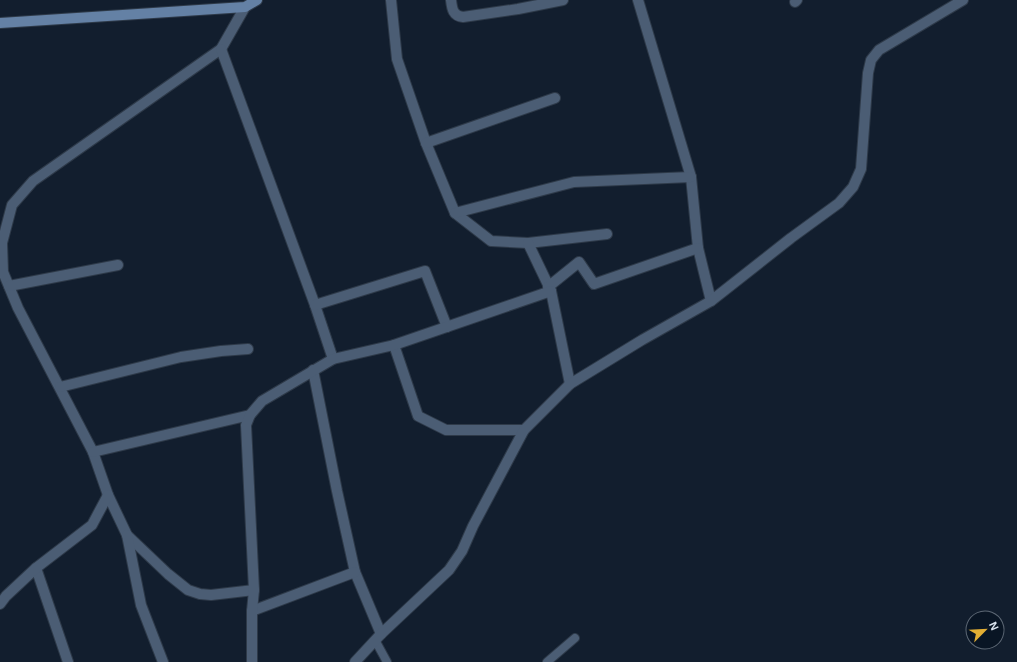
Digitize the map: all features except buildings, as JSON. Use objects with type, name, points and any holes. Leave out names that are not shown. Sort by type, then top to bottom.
[{"type":"street","points":[[0,22],[245,7],[257,0]]},
{"type":"street","points":[[391,0],[398,59],[426,143],[455,213],[491,241],[528,243],[607,234]]},
{"type":"street","points":[[450,0],[455,14],[463,17],[517,4],[563,0]]},
{"type":"street","points":[[638,0],[691,177],[698,248],[711,302]]},
{"type":"street","points":[[355,662],[378,637],[449,570],[462,551],[472,526],[524,430],[570,384],[642,340],[711,302],[791,238],[839,203],[853,187],[860,168],[868,73],[871,60],[879,50],[964,0]]},
{"type":"street","points":[[163,662],[141,605],[127,535],[108,495],[93,452],[18,308],[3,272],[2,243],[12,205],[33,181],[221,48],[245,7]]},
{"type":"street","points":[[221,48],[315,305],[333,359]]},
{"type":"street","points":[[426,143],[555,98]]},
{"type":"street","points":[[455,213],[574,182],[691,177]]},
{"type":"street","points":[[528,243],[550,289],[570,384]]},
{"type":"street","points":[[252,662],[252,611],[254,590],[246,425],[250,415],[262,401],[333,359],[394,345],[550,289],[579,262],[594,284],[698,248]]},
{"type":"street","points":[[9,286],[118,265]]},
{"type":"street","points":[[315,305],[425,271],[447,327]]},
{"type":"street","points":[[394,345],[418,416],[446,430],[524,430]]},
{"type":"street","points":[[60,387],[182,357],[248,349]]},
{"type":"street","points":[[313,370],[336,491],[355,572],[378,637]]},
{"type":"street","points":[[93,452],[250,415]]},
{"type":"street","points":[[0,604],[6,596],[36,568],[92,525],[108,495]]},
{"type":"street","points":[[127,535],[168,574],[188,590],[200,594],[211,595],[254,590]]},
{"type":"street","points":[[36,568],[68,662]]},
{"type":"street","points":[[252,611],[355,572]]},
{"type":"lane","points":[[378,637],[387,662]]},
{"type":"lane","points":[[547,662],[575,638]]}]
